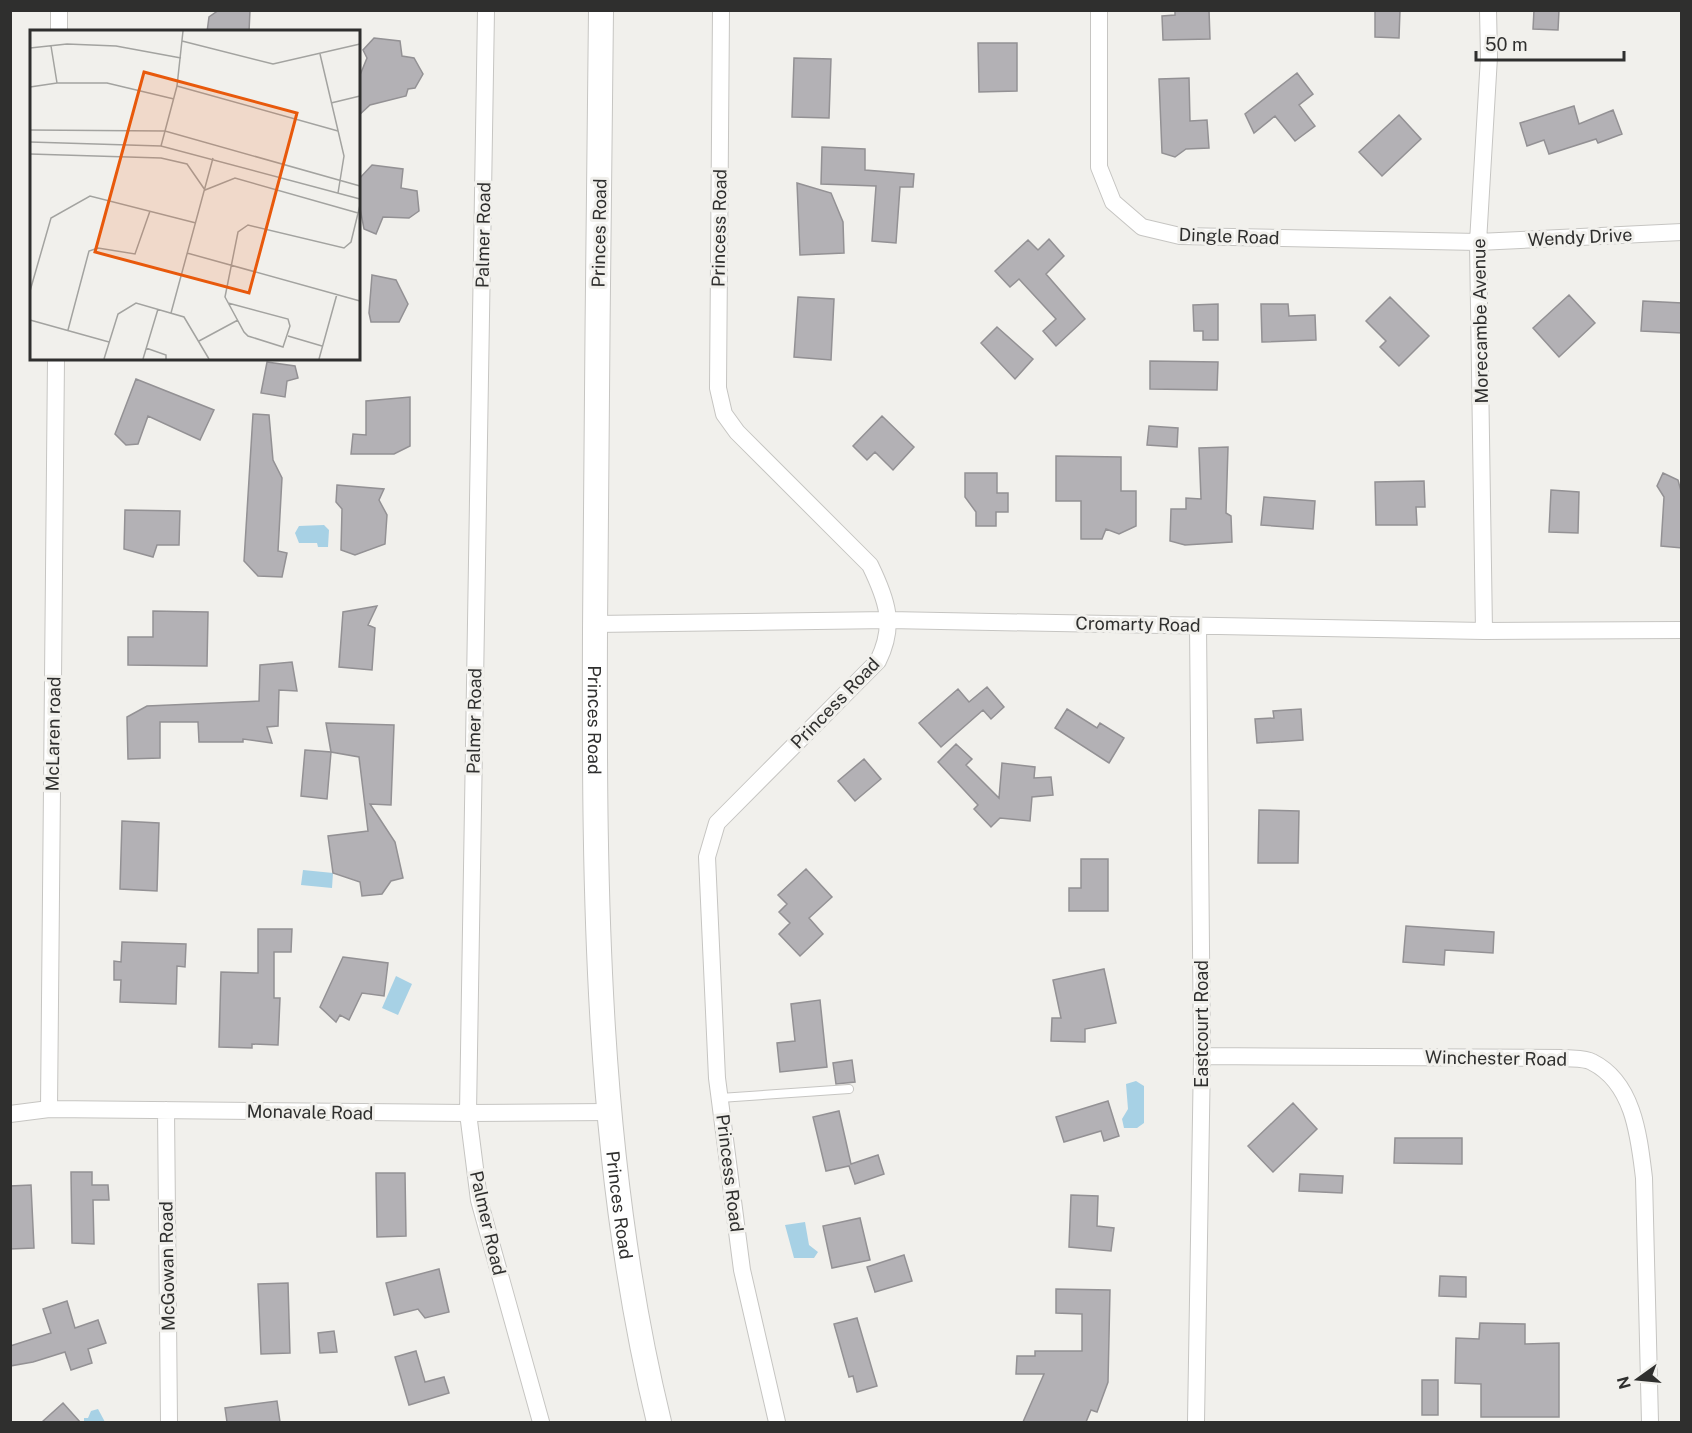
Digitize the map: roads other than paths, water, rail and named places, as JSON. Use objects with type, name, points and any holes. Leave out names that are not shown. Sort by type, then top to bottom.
[{"type":"main road","name":"Princes Road","points":[[601,10],[595,624],[596,909],[609,1112],[628,1259],[659,1422]]},
{"type":"street","points":[[59,10],[59,30]]},
{"type":"street","name":"Palmer Road","points":[[486,10],[468,1113],[479,1200],[541,1422]]},
{"type":"street","name":"Princess Road","points":[[721,10],[718,388],[724,414],[737,432],[870,565],[883,592],[889,620],[886,644],[878,661],[717,823],[706,857],[720,1098],[742,1270],[777,1422]]},
{"type":"street","name":"Dingle Road","points":[[1099,10],[1099,167],[1113,202],[1142,227],[1180,236],[1478,242]]},
{"type":"street","name":"Morecambe Avenue","points":[[1484,631],[1478,242],[1489,57],[1488,10]]},
{"type":"street","name":"Wendy Drive","points":[[1478,242],[1682,232]]},
{"type":"street","name":"McLaren road","points":[[49,1109],[56,360]]},
{"type":"street","name":"Cromarty Road","points":[[595,624],[889,620],[1484,631],[1682,630]]},
{"type":"street","name":"Eastcourt Road","points":[[1196,1422],[1202,1056],[1197,625]]},
{"type":"street","name":"Winchester Road","points":[[1202,1056],[1564,1058],[1591,1062],[1617,1083],[1631,1108],[1640,1143],[1644,1178],[1650,1422]]},
{"type":"street","name":"Monavale Road","points":[[10,1114],[49,1109],[609,1112]]},
{"type":"street","name":"McGowan Road","points":[[166,1110],[169,1422]]},
{"type":"lane","points":[[720,1098],[849,1089]]},
{"type":"water","points":[[324,525],[329,530],[328,547],[318,547],[317,543],[299,543],[295,533],[299,526]]},
{"type":"water","points":[[303,870],[333,873],[332,888],[301,885]]},
{"type":"water","points":[[396,976],[412,984],[398,1015],[382,1008]]},
{"type":"water","points":[[1136,1081],[1144,1086],[1144,1123],[1137,1128],[1124,1128],[1122,1119],[1128,1109],[1126,1084]]},
{"type":"water","points":[[805,1222],[809,1245],[818,1252],[814,1258],[794,1258],[785,1225]]},
{"type":"water","points":[[98,1409],[105,1422],[84,1422],[84,1418],[88,1418],[91,1411]]}]
